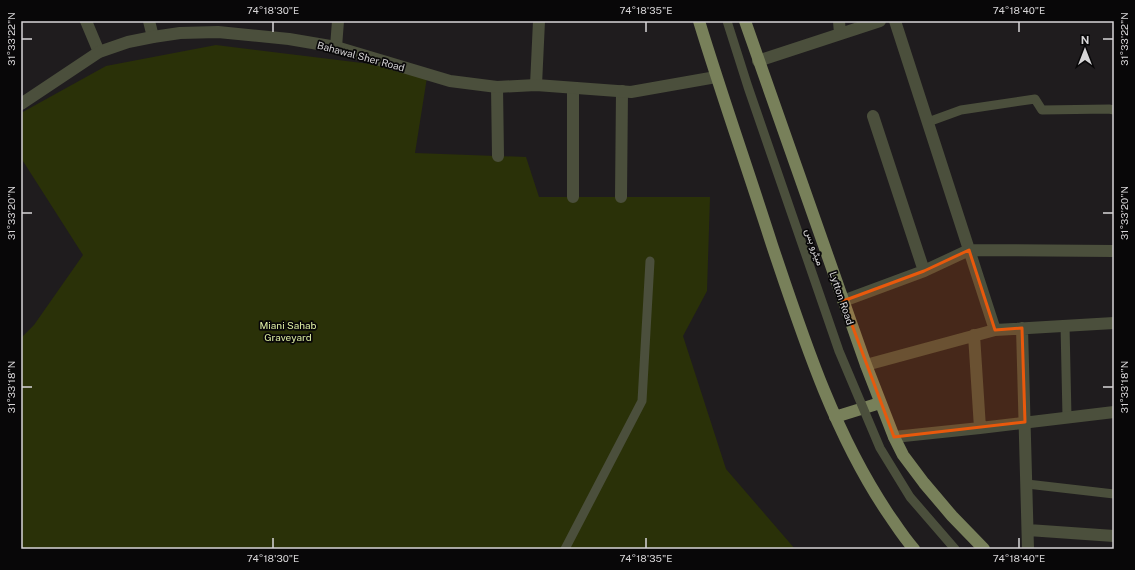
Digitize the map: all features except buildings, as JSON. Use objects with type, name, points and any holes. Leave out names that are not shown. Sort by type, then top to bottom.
[{"type":"main road","points":[[699,21],[716,77],[795,312],[835,417],[860,470],[905,540],[914,549]]},
{"type":"main road","name":"Lytton Road","points":[[744,21],[866,365],[894,437],[903,455],[924,483],[952,516],[984,549]]},
{"type":"main road","points":[[835,417],[880,403]]},
{"type":"street","points":[[86,21],[98,52]]},
{"type":"street","points":[[150,21],[153,37]]},
{"type":"street","points":[[336,47],[338,21]]},
{"type":"street","points":[[536,85],[539,21]]},
{"type":"street","points":[[839,21],[840,34]]},
{"type":"street","points":[[758,60],[880,21]]},
{"type":"street","points":[[896,21],[995,330]]},
{"type":"street","name":"Bahawal Sher Road","points":[[21,104],[98,52],[128,42],[180,33],[218,32],[289,39],[336,47],[450,81],[497,87],[536,85],[632,92],[716,77]]},
{"type":"street","points":[[497,87],[498,156]]},
{"type":"street","points":[[573,88],[573,197]]},
{"type":"street","points":[[621,197],[622,91]]},
{"type":"street","points":[[873,116],[924,272]]},
{"type":"street","points":[[843,301],[924,272],[969,250],[1114,251]]},
{"type":"street","points":[[866,365],[995,330],[1114,322]]},
{"type":"street","points":[[1022,328],[1028,549]]},
{"type":"street","points":[[974,335],[980,428]]},
{"type":"street","points":[[894,437],[1114,412]]},
{"type":"street","points":[[1028,530],[1114,536]]},
{"type":"lane","name":"میٹرو بس","points":[[727,21],[748,87],[840,351],[880,448],[910,497],[955,549]]},
{"type":"lane","points":[[928,122],[961,110],[1035,99],[1042,110],[1114,110]]},
{"type":"lane","points":[[565,549],[642,401],[650,261]]},
{"type":"lane","points":[[1065,325],[1067,417]]},
{"type":"lane","points":[[1027,484],[1114,494]]},
{"type":"highlighted area","points":[[969,250],[995,330],[1022,328],[1025,422],[894,437],[843,301],[924,271]]},
{"type":"green space","name":"Miani Sahab Graveyard","points":[[216,45],[428,71],[415,153],[526,157],[539,197],[710,197],[707,291],[683,336],[726,469],[795,549],[21,549],[21,338],[34,325],[83,255],[21,158],[21,113],[106,66]]}]
